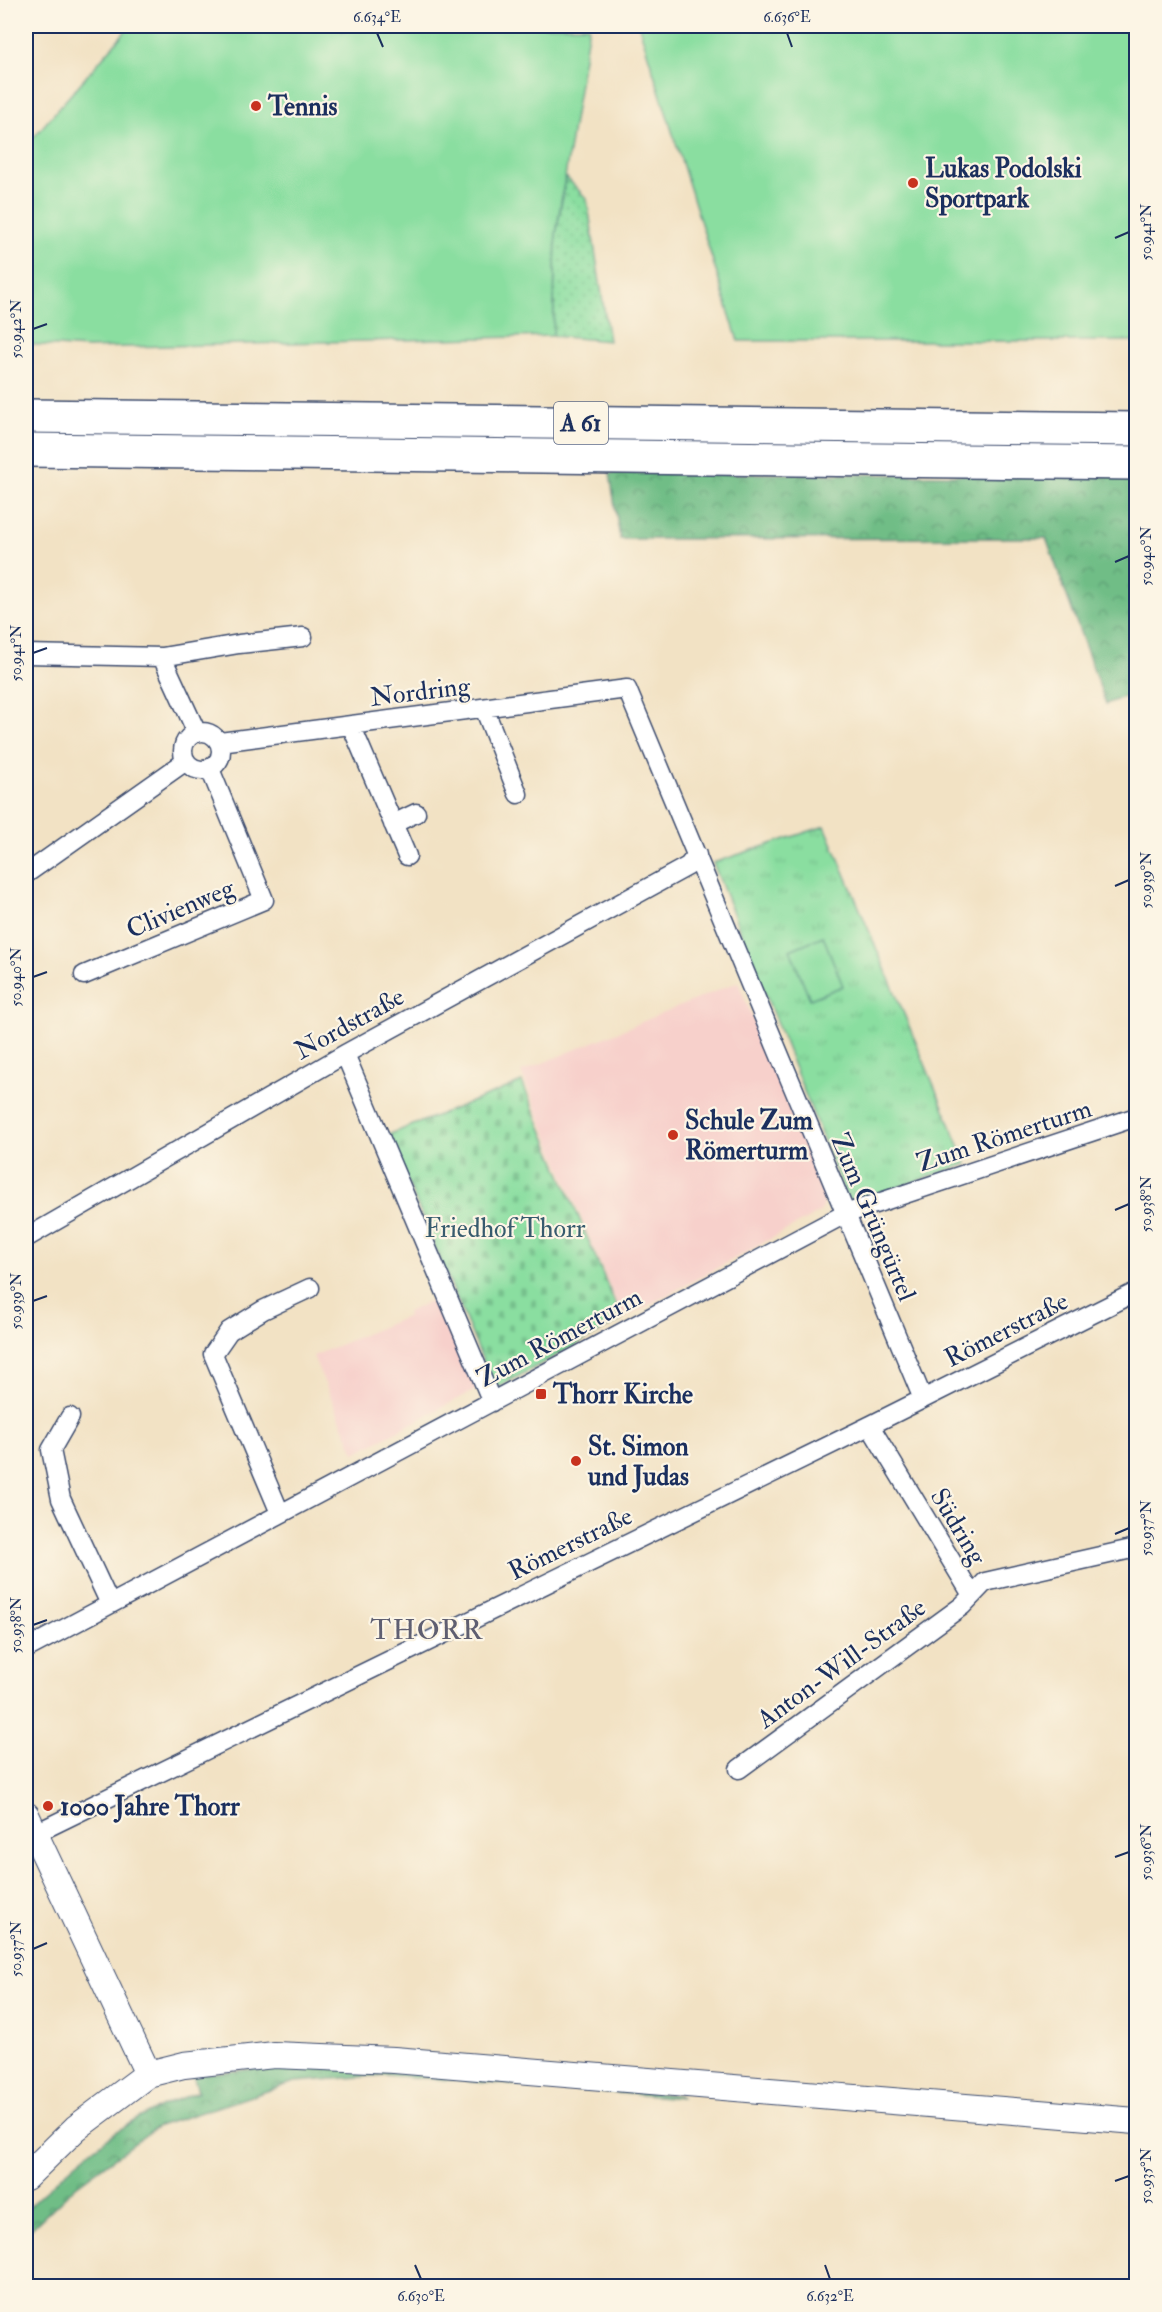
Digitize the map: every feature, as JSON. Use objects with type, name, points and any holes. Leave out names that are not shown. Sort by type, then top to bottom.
[{"type":"highway","name":"A 61","points":[[26,416],[1137,429]]},
{"type":"highway","name":"A 61","points":[[26,450],[1137,463]]},
{"type":"main road","points":[[28,1829],[148,2074]]},
{"type":"main road","points":[[26,2177],[76,2128],[148,2074],[184,2065],[239,2058],[318,2055],[1137,2121]]},
{"type":"street","points":[[26,654],[162,657],[238,644],[303,637]]},
{"type":"street","points":[[162,657],[197,733]]},
{"type":"street","name":"Nordring","points":[[220,742],[627,689]]},
{"type":"street","name":"Zum Grüngürtel","points":[[627,689],[923,1399]]},
{"type":"street","points":[[484,708],[518,794]]},
{"type":"street","points":[[351,725],[407,856]]},
{"type":"street","points":[[212,734],[220,742],[220,758],[210,769],[197,769],[186,761],[184,746],[191,735],[212,734]]},
{"type":"street","points":[[26,874],[186,761]]},
{"type":"street","name":"Clivienweg","points":[[84,975],[264,900],[210,769]]},
{"type":"street","points":[[393,824],[416,813]]},
{"type":"street","name":"Nordstraße","points":[[26,1238],[345,1054],[688,866],[697,855]]},
{"type":"street","points":[[345,1054],[492,1402]]},
{"type":"street","name":"Zum Römerturm","points":[[26,1649],[845,1214],[1137,1117]]},
{"type":"street","points":[[280,1513],[213,1354],[229,1331],[263,1310],[310,1288]]},
{"type":"street","name":"Römerstraße","points":[[28,1829],[870,1426],[1137,1293]]},
{"type":"street","points":[[70,1417],[51,1450],[59,1490],[111,1604]]},
{"type":"street","name":"Südring","points":[[870,1426],[972,1595],[985,1582],[1137,1548]]},
{"type":"street","name":"Anton-Will-Straße","points":[[739,1769],[962,1606],[972,1595]]},
{"type":"shaded area","name":"Schule Zum Römerturm","points":[[738,982],[825,1198],[820,1212],[623,1319],[521,1072]]},
{"type":"shaded area","points":[[441,1297],[479,1388],[355,1453],[313,1356],[408,1316],[407,1312]]},
{"type":"green space","points":[[130,26],[339,26],[342,31],[367,26],[589,26],[556,234],[553,336],[88,348],[26,344],[26,146]]},
{"type":"green space","name":"Lukas Podolski Sportpark","points":[[639,26],[1136,26],[1136,341],[738,341]]},
{"type":"green space","points":[[566,177],[587,199],[609,341],[553,336],[556,234]]},
{"type":"green space","points":[[610,473],[1136,476],[1136,692],[1106,704],[1046,538],[620,539]]},
{"type":"green space","points":[[825,826],[967,1164],[856,1201],[849,1200],[845,1194],[713,863]]},
{"type":"green space","points":[[823,936],[843,986],[810,999],[790,950]]},
{"type":"green space","name":"Friedhof Thorr","points":[[522,1082],[622,1320],[495,1389],[388,1135]]},
{"type":"green space","points":[[307,2064],[679,2095],[681,2098],[386,2075],[295,2082],[158,2126],[76,2186],[26,2234],[26,2209],[85,2155],[125,2126],[147,2113],[198,2092],[193,2075]]},
{"type":"place","name":"Tennis","points":[[256,106]]},
{"type":"place","name":"Lukas Podolski Sportpark","points":[[913,183]]},
{"type":"place","name":"Schule Zum Römerturm","points":[[673,1135]]},
{"type":"place","name":"Thorr Kirche","points":[[541,1394]]},
{"type":"place","name":"St. Simon und Judas","points":[[576,1461]]},
{"type":"place","name":"1000 Jahre Thorr","points":[[48,1806]]},
{"type":"district","name":"THORR","points":[[427,1629]]}]
